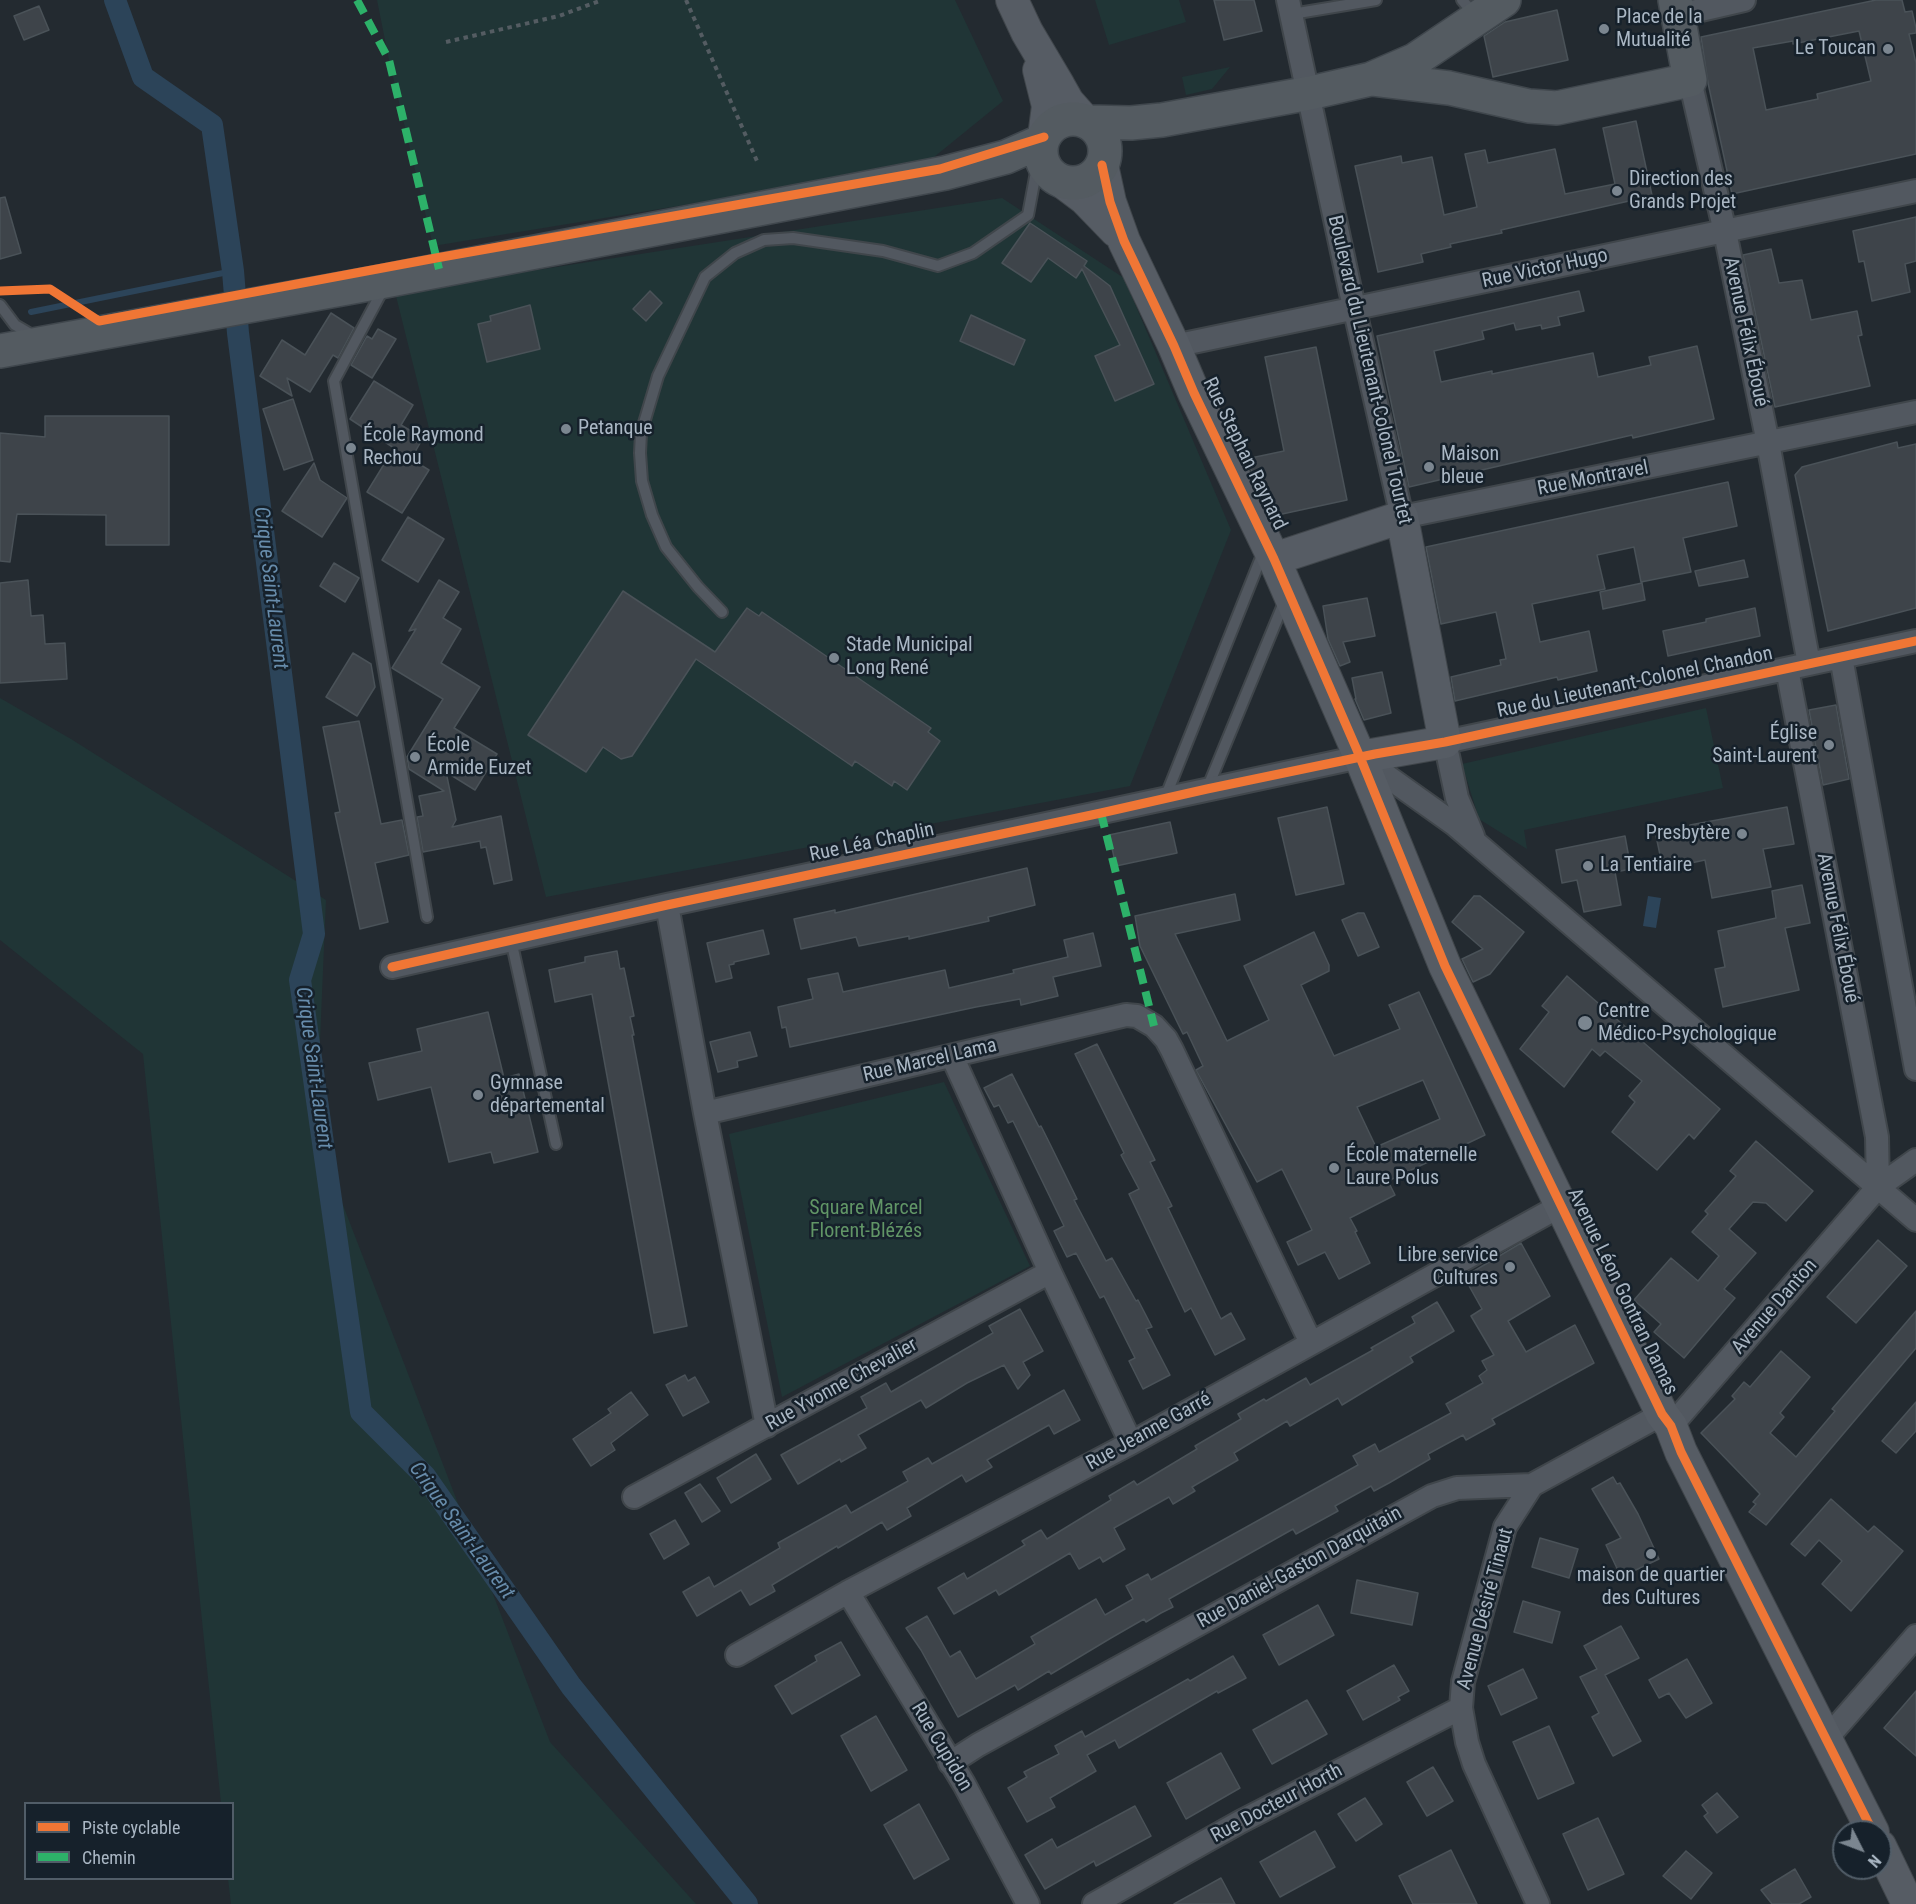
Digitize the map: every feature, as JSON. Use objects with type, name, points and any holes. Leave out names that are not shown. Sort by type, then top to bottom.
[{"type":"main road","points":[[1047,161],[1048,130],[1068,118],[1131,123],[1162,120],[1310,93],[1371,79],[1415,60],[1469,8],[1504,0]]},
{"type":"main road","name":"Avenue Félix Éboué","points":[[1677,7],[1690,80]]},
{"type":"main road","points":[[1371,79],[1449,88],[1529,106],[1549,108],[1690,80]]},
{"type":"main road","points":[[1047,161],[1073,184],[1084,182],[1095,175],[1103,163],[1127,139],[1162,120]]},
{"type":"main road","points":[[1087,121],[1096,128],[1105,143],[1103,163]]},
{"type":"main road","points":[[0,351],[380,282],[945,173],[1012,168],[1047,161]]},
{"type":"street","points":[[1012,0],[1027,32],[1068,102],[1087,121]]},
{"type":"street","points":[[1677,7],[1744,0]]},
{"type":"street","name":"Boulevard du Lieutenant-Colonel Tourtet","points":[[1290,7],[1402,517],[1445,742]]},
{"type":"street","points":[[1027,32],[1048,106],[1047,161]]},
{"type":"street","name":"Avenue Félix Éboué","points":[[1690,80],[1725,232],[1768,443],[1809,664]]},
{"type":"street","name":"Rue Stephan Raynard","points":[[1047,161],[1105,218],[1124,241]]},
{"type":"street","name":"Rue Stephan Raynard","points":[[1103,163],[1110,202],[1124,241],[1270,551],[1360,757]]},
{"type":"street","name":"Rue Victor Hugo","points":[[1174,346],[1916,192]]},
{"type":"street","name":"Rue Montravel","points":[[1270,551],[1402,517],[1916,412]]},
{"type":"street","name":"Rue du Lieutenant-Colonel Chandon","points":[[1360,757],[1445,742],[1916,641]]},
{"type":"street","points":[[1841,657],[1916,1069]]},
{"type":"street","name":"Avenue Félix Éboué","points":[[1787,669],[1877,1137],[1878,1187]]},
{"type":"street","points":[[1445,742],[1457,798],[1476,843]]},
{"type":"street","points":[[1360,757],[1436,810],[1476,843],[1916,1220]]},
{"type":"street","name":"Rue Léa Chaplin","points":[[392,967],[667,905],[1360,757]]},
{"type":"street","name":"Avenue Léon Gontran Damas","points":[[1360,757],[1445,966],[1686,1463],[1867,1820]]},
{"type":"street","points":[[667,905],[705,1113],[767,1426]]},
{"type":"street","name":"Rue Marcel Lama","points":[[705,1113],[1126,1016],[1137,1016],[1154,1026],[1166,1039],[1179,1062],[1311,1343]]},
{"type":"street","points":[[951,1056],[1131,1443]]},
{"type":"street","name":"Avenue Danton","points":[[1666,1420],[1878,1187],[1916,1160]]},
{"type":"street","name":"Rue Jeanne Garré","points":[[737,1655],[848,1592],[1131,1443],[1560,1206]]},
{"type":"street","name":"Rue Yvonne Chevalier","points":[[634,1497],[1050,1272]]},
{"type":"street","name":"Rue Daniel-Gaston Darquitain","points":[[950,1763],[978,1745],[1432,1496],[1457,1488],[1532,1485],[1666,1420]]},
{"type":"street","name":"Avenue Désiré Tinaut","points":[[1532,1485],[1505,1527],[1464,1682],[1461,1708],[1467,1743],[1474,1764],[1538,1904]]},
{"type":"street","name":"Rue Cupidon","points":[[848,1592],[964,1784],[1028,1904]]},
{"type":"street","points":[[1827,1737],[1916,1636]]},
{"type":"street","name":"Rue Docteur Horth","points":[[1094,1904],[1240,1822],[1461,1708]]},
{"type":"street","points":[[1892,1871],[1908,1904]]},
{"type":"lane","points":[[1290,7],[1376,0]]},
{"type":"lane","points":[[722,612],[698,587],[666,547],[652,515],[641,472],[641,433],[658,376],[705,277],[735,253],[764,240],[794,238],[883,251],[938,266],[973,254],[1028,215],[1047,161]]},
{"type":"lane","points":[[380,282],[380,295],[334,381],[428,917]]},
{"type":"lane","points":[[0,305],[15,325],[51,342]]},
{"type":"lane","points":[[1165,798],[1270,551]]},
{"type":"lane","points":[[1206,789],[1288,591]]},
{"type":"lane","points":[[511,940],[556,1144]]},
{"type":"path","points":[[446,42],[559,16],[602,0]]},
{"type":"path","points":[[686,0],[757,161]]},
{"type":"green space","points":[[377,0],[955,0],[1003,101],[923,166],[433,246]]},
{"type":"green space","points":[[1095,0],[1179,0],[1186,22],[1109,45]]},
{"type":"green space","points":[[1230,67],[1212,89],[1186,95],[1182,77]]},
{"type":"green space","name":"Stade Municipal Long René","points":[[1002,198],[1124,278],[1231,530],[1130,786],[546,897],[395,292]]},
{"type":"green space","points":[[0,698],[71,739],[326,900],[316,1135],[550,1742],[696,1904],[231,1904],[228,1880],[234,1880],[234,1802],[221,1802],[143,1054],[0,940]]},
{"type":"green space","points":[[1706,708],[1723,788],[1524,830],[1527,849],[1479,819],[1462,764]]},
{"type":"green space","name":"Square Marcel Florent-Blézés","points":[[944,1082],[1030,1266],[782,1397],[729,1134]]},
{"type":"water","points":[[1648,896],[1661,898],[1656,928],[1643,926]]},
{"type":"building","points":[[1214,0],[1254,0],[1262,31],[1224,40]]},
{"type":"building","points":[[1876,0],[1902,0],[1905,12],[1912,11],[1916,28],[1916,33],[1909,34],[1916,63],[1916,154],[1732,194],[1708,83],[1701,37]],"holes":[[[1859,31],[1871,81],[1817,94],[1818,99],[1766,110],[1753,48],[1793,41],[1793,44]]]},
{"type":"building","points":[[39,6],[49,30],[24,40],[14,16]]},
{"type":"building","points":[[1557,10],[1568,60],[1493,77],[1484,36],[1505,22]]},
{"type":"building","points":[[1636,121],[1653,200],[1630,205],[1629,201],[1501,230],[1502,233],[1450,244],[1451,247],[1421,254],[1423,262],[1378,272],[1355,166],[1401,156],[1402,163],[1432,157],[1444,215],[1477,207],[1465,154],[1485,150],[1488,163],[1555,149],[1565,194],[1615,184],[1603,128]]},
{"type":"building","points":[[5,197],[21,253],[0,259],[0,198]]},
{"type":"building","points":[[1916,217],[1916,261],[1905,264],[1910,292],[1872,301],[1864,261],[1859,262],[1853,231]]},
{"type":"building","points":[[1030,223],[1087,261],[1084,266],[1110,286],[1154,384],[1115,401],[1095,356],[1120,345],[1082,269],[1076,278],[1048,258],[1031,282],[1002,263]]},
{"type":"building","points":[[1771,249],[1779,283],[1802,280],[1811,320],[1857,311],[1862,335],[1858,336],[1870,386],[1775,407],[1743,255]]},
{"type":"building","points":[[650,291],[662,303],[646,321],[633,309]]},
{"type":"building","points":[[1579,291],[1584,311],[1558,317],[1560,325],[1542,329],[1541,325],[1516,330],[1514,323],[1482,331],[1484,339],[1434,351],[1441,382],[1593,353],[1598,377],[1651,365],[1649,357],[1697,346],[1714,419],[1633,438],[1632,435],[1409,487],[1377,336]]},
{"type":"building","points":[[530,305],[540,349],[487,362],[478,324],[491,321],[490,316]]},
{"type":"building","points":[[331,313],[354,328],[338,358],[333,355],[310,392],[287,378],[292,396],[260,376],[282,340],[305,355]]},
{"type":"building","points":[[971,315],[1025,340],[1014,365],[960,341]]},
{"type":"building","points":[[378,329],[396,339],[372,378],[351,365],[367,336],[372,339]]},
{"type":"building","points":[[1316,347],[1347,500],[1273,516],[1246,459],[1284,451],[1265,357]]},
{"type":"building","points":[[374,381],[413,405],[401,425],[423,438],[411,459],[429,470],[402,513],[367,492],[394,448],[350,419]]},
{"type":"building","points":[[293,399],[313,460],[284,470],[263,409]]},
{"type":"building","points":[[45,416],[169,416],[169,545],[106,545],[106,515],[17,514],[10,562],[0,561],[0,433],[45,437]]},
{"type":"building","points":[[1897,442],[1898,448],[1916,444],[1916,608],[1828,631],[1795,475],[1802,467]]},
{"type":"building","points":[[314,463],[320,480],[347,498],[322,537],[282,511]]},
{"type":"building","points":[[1728,482],[1737,526],[1683,538],[1691,572],[1641,582],[1634,547],[1597,555],[1605,589],[1532,604],[1540,642],[1589,631],[1597,671],[1558,680],[1557,677],[1455,701],[1451,677],[1501,665],[1500,660],[1506,659],[1496,612],[1441,624],[1426,547]]},
{"type":"building","points":[[408,517],[444,539],[418,582],[382,560]]},
{"type":"building","points":[[1744,560],[1748,577],[1699,586],[1695,571]]},
{"type":"building","points":[[334,563],[359,578],[345,602],[320,586]]},
{"type":"building","points":[[28,580],[31,616],[43,615],[45,644],[65,643],[67,679],[0,683],[0,583]]},
{"type":"building","points":[[439,580],[459,592],[443,618],[461,629],[441,663],[480,687],[454,728],[497,754],[475,790],[446,772],[456,820],[452,827],[501,816],[512,880],[494,884],[486,847],[481,848],[480,841],[423,852],[417,817],[423,816],[419,796],[444,791],[409,769],[407,757],[443,699],[392,668],[416,629],[409,631]]},
{"type":"building","points":[[1642,583],[1645,600],[1603,609],[1600,592]]},
{"type":"building","points":[[623,591],[715,652],[747,608],[759,616],[762,612],[931,728],[928,732],[940,741],[907,790],[894,781],[892,786],[855,761],[852,766],[696,659],[632,756],[621,759],[603,747],[586,772],[528,735]]},
{"type":"building","points":[[1367,598],[1375,636],[1343,642],[1350,662],[1340,666],[1328,639],[1323,606]]},
{"type":"building","points":[[1755,608],[1760,636],[1668,656],[1663,631]]},
{"type":"building","points":[[353,653],[371,664],[375,687],[357,716],[326,697]]},
{"type":"building","points":[[1382,672],[1391,713],[1364,720],[1355,699],[1352,678]]},
{"type":"building","name":"Église Saint-Laurent","points":[[1836,705],[1849,779],[1823,785],[1809,710]]},
{"type":"building","points":[[359,721],[381,824],[402,820],[409,855],[375,863],[388,922],[360,929],[335,813],[340,812],[323,727]]},
{"type":"building","points":[[1327,807],[1344,884],[1296,895],[1278,818]]},
{"type":"building","points":[[1787,807],[1794,844],[1763,849],[1771,887],[1712,898],[1705,860],[1663,869],[1656,836],[1691,830],[1690,825]]},
{"type":"building","points":[[1170,822],[1177,853],[1116,866],[1109,835]]},
{"type":"building","points":[[1625,836],[1631,869],[1615,872],[1621,905],[1584,912],[1577,880],[1562,883],[1556,850]]},
{"type":"building","points":[[1027,868],[1035,905],[988,917],[989,921],[909,939],[909,936],[859,946],[856,937],[801,949],[794,919],[835,910],[835,913]]},
{"type":"building","points":[[1802,885],[1810,923],[1785,928],[1799,990],[1723,1007],[1715,969],[1725,967],[1718,931],[1776,918],[1772,891]]},
{"type":"building","name":"École maternelle Laure Polus","points":[[1235,894],[1240,920],[1175,934],[1227,1041],[1269,1020],[1244,966],[1314,932],[1329,965],[1329,971],[1301,985],[1334,1056],[1400,1029],[1389,1005],[1419,992],[1485,1135],[1388,1181],[1395,1195],[1350,1218],[1370,1263],[1339,1279],[1325,1252],[1298,1265],[1287,1242],[1312,1230],[1282,1169],[1257,1182],[1196,1070],[1203,1066],[1187,1032],[1183,1034],[1140,946],[1135,916]],"holes":[[[1423,1080],[1440,1119],[1376,1147],[1357,1107]]]},
{"type":"building","points":[[1474,896],[1480,896],[1524,932],[1490,974],[1473,982],[1462,959],[1483,949],[1452,922]]},
{"type":"building","points":[[1358,913],[1364,913],[1379,947],[1358,956],[1342,920]]},
{"type":"building","points":[[763,930],[769,954],[734,962],[729,965],[732,978],[716,982],[707,943]]},
{"type":"building","points":[[1093,933],[1101,966],[1053,977],[1058,996],[1021,1005],[1020,999],[976,1007],[790,1047],[786,1027],[782,1028],[778,1007],[813,999],[808,979],[838,973],[843,992],[945,970],[949,988],[1014,973],[1013,970],[1068,957],[1064,940]]},
{"type":"building","points":[[617,951],[620,969],[624,968],[634,1016],[630,1017],[634,1035],[632,1035],[687,1326],[654,1333],[592,994],[555,1002],[549,970],[585,962],[585,957]]},
{"type":"building","points":[[1567,976],[1720,1109],[1694,1139],[1689,1134],[1657,1170],[1612,1132],[1635,1102],[1629,1096],[1642,1081],[1605,1051],[1600,1056],[1592,1049],[1564,1087],[1520,1049],[1549,1012],[1542,1006]]},
{"type":"building","name":"Gymnase départemental","points":[[488,1012],[504,1078],[519,1074],[538,1152],[494,1163],[491,1152],[449,1162],[431,1087],[378,1100],[369,1063],[422,1051],[417,1029]]},
{"type":"building","points":[[750,1032],[757,1056],[737,1061],[738,1067],[718,1072],[710,1042]]},
{"type":"building","points":[[1097,1044],[1155,1160],[1150,1162],[1172,1206],[1168,1208],[1221,1319],[1231,1313],[1245,1339],[1215,1355],[1191,1308],[1185,1312],[1129,1194],[1139,1189],[1121,1155],[1124,1153],[1075,1054]]},
{"type":"building","points":[[1012,1074],[1039,1127],[1041,1126],[1077,1199],[1074,1200],[1106,1261],[1112,1258],[1152,1327],[1146,1329],[1170,1375],[1143,1389],[1129,1361],[1135,1358],[1104,1296],[1100,1298],[1076,1253],[1067,1257],[1054,1231],[1064,1226],[1013,1121],[1008,1123],[999,1105],[994,1107],[984,1088]]},
{"type":"building","points":[[1756,1141],[1813,1191],[1786,1221],[1766,1203],[1753,1202],[1729,1229],[1756,1253],[1724,1289],[1735,1298],[1684,1358],[1654,1332],[1661,1324],[1634,1300],[1671,1258],[1698,1281],[1719,1256],[1692,1232],[1708,1214],[1705,1211],[1736,1176],[1730,1171]]},
{"type":"building","points":[[1878,1240],[1907,1266],[1856,1323],[1827,1297]]},
{"type":"building","points":[[1521,1243],[1550,1296],[1508,1321],[1526,1352],[1575,1325],[1594,1363],[1492,1419],[1495,1424],[1466,1440],[1463,1435],[1428,1454],[1430,1459],[1389,1483],[1374,1491],[1371,1486],[1335,1506],[1338,1511],[1296,1534],[1293,1529],[1169,1599],[1173,1607],[1146,1622],[1144,1619],[1051,1674],[1049,1671],[1018,1690],[1015,1685],[958,1717],[921,1650],[906,1628],[927,1616],[950,1657],[960,1651],[976,1679],[1035,1644],[1031,1637],[1096,1599],[1105,1615],[1133,1599],[1126,1586],[1148,1574],[1151,1580],[1358,1465],[1353,1456],[1375,1444],[1379,1452],[1451,1413],[1446,1404],[1483,1383],[1479,1376],[1487,1370],[1482,1361],[1494,1355],[1471,1316],[1482,1309],[1464,1277]]},
{"type":"building","points":[[1437,1302],[1454,1331],[1410,1357],[1413,1362],[1342,1405],[1338,1398],[1290,1426],[1287,1421],[1234,1453],[1238,1460],[1192,1487],[1195,1491],[1173,1504],[1169,1497],[1114,1528],[1125,1549],[1103,1562],[1100,1557],[1079,1569],[1070,1553],[999,1595],[996,1590],[954,1614],[938,1588],[964,1573],[967,1579],[1025,1545],[1022,1541],[1041,1530],[1047,1539],[1111,1500],[1109,1496],[1134,1481],[1137,1485],[1197,1449],[1195,1446],[1241,1419],[1238,1414],[1306,1378],[1310,1385],[1373,1350],[1371,1348],[1415,1323],[1412,1317]]},
{"type":"building","points":[[1020,1309],[1043,1351],[1023,1362],[1030,1375],[1018,1389],[1004,1365],[967,1383],[926,1408],[921,1400],[858,1435],[866,1448],[841,1462],[840,1459],[798,1484],[781,1455],[867,1408],[861,1397],[886,1383],[891,1392],[993,1333],[989,1326]]},
{"type":"building","points":[[1916,1311],[1916,1348],[1766,1525],[1749,1512],[1756,1504],[1753,1502],[1760,1494],[1701,1433],[1735,1399],[1732,1396],[1744,1382],[1750,1387],[1781,1351],[1810,1377],[1780,1413],[1784,1417],[1770,1433],[1796,1457],[1835,1411],[1832,1409]]},
{"type":"building","points":[[685,1375],[688,1381],[695,1377],[709,1402],[683,1416],[666,1385]]},
{"type":"building","points":[[1064,1390],[1080,1420],[1054,1434],[1049,1425],[987,1460],[992,1467],[966,1482],[962,1475],[907,1508],[911,1516],[887,1530],[882,1522],[838,1548],[837,1546],[772,1585],[775,1591],[750,1605],[741,1590],[697,1616],[683,1592],[709,1577],[714,1587],[780,1548],[778,1543],[846,1505],[851,1513],[908,1481],[903,1472],[928,1458],[932,1464]]},
{"type":"building","points":[[631,1392],[648,1415],[611,1443],[615,1450],[591,1466],[573,1439],[611,1413],[608,1409]]},
{"type":"building","points":[[1916,1402],[1916,1431],[1896,1453],[1882,1441]]},
{"type":"building","points":[[756,1454],[771,1479],[731,1503],[717,1478]]},
{"type":"building","points":[[1613,1477],[1617,1484],[1620,1483],[1638,1514],[1659,1559],[1621,1577],[1606,1545],[1621,1538],[1592,1489]]},
{"type":"building","points":[[700,1484],[720,1511],[702,1522],[685,1493]]},
{"type":"building","points":[[1831,1499],[1868,1532],[1874,1526],[1903,1551],[1851,1611],[1822,1584],[1842,1561],[1819,1540],[1805,1556],[1791,1544]]},
{"type":"building","points":[[675,1520],[689,1544],[664,1559],[650,1534]]},
{"type":"building","points":[[1540,1538],[1578,1549],[1569,1578],[1532,1567]]},
{"type":"building","points":[[1357,1580],[1418,1593],[1412,1625],[1351,1613]]},
{"type":"building","points":[[1523,1601],[1560,1612],[1552,1643],[1514,1632]]},
{"type":"building","points":[[1318,1605],[1334,1635],[1279,1665],[1263,1635]]},
{"type":"building","points":[[1621,1626],[1639,1658],[1605,1675],[1641,1741],[1613,1756],[1592,1717],[1599,1713],[1580,1677],[1597,1669],[1584,1646]]},
{"type":"building","points":[[841,1642],[860,1675],[792,1714],[775,1686],[817,1661],[815,1656]]},
{"type":"building","points":[[1233,1656],[1246,1678],[1218,1693],[1217,1691],[1119,1748],[1115,1740],[1087,1755],[1096,1771],[1050,1798],[1055,1807],[1027,1822],[1008,1788],[1027,1777],[1024,1772],[1059,1754],[1055,1746],[1082,1731],[1085,1737]]},
{"type":"building","points":[[1687,1659],[1712,1703],[1686,1718],[1669,1693],[1659,1698],[1649,1680]]},
{"type":"building","points":[[1394,1665],[1409,1691],[1398,1697],[1400,1700],[1363,1720],[1347,1691]]},
{"type":"building","points":[[1523,1669],[1537,1698],[1501,1715],[1488,1686]]},
{"type":"building","points":[[1916,1691],[1916,1756],[1884,1728]]},
{"type":"building","points":[[1307,1700],[1327,1734],[1272,1764],[1253,1730]]},
{"type":"building","points":[[876,1716],[907,1770],[871,1791],[841,1736]]},
{"type":"building","points":[[1549,1726],[1574,1783],[1538,1799],[1513,1742]]},
{"type":"building","points":[[1221,1753],[1240,1788],[1186,1819],[1167,1783]]},
{"type":"building","points":[[1433,1767],[1453,1801],[1427,1816],[1407,1782]]},
{"type":"building","points":[[1717,1793],[1738,1817],[1717,1833],[1704,1816],[1708,1813],[1702,1805]]},
{"type":"building","points":[[1365,1798],[1382,1824],[1356,1841],[1338,1814]]},
{"type":"building","points":[[919,1804],[949,1859],[914,1879],[884,1825]]},
{"type":"building","points":[[1135,1806],[1151,1836],[1096,1866],[1094,1861],[1045,1889],[1025,1855],[1052,1839],[1057,1848]]},
{"type":"building","points":[[1598,1818],[1624,1874],[1588,1890],[1563,1834]]},
{"type":"building","points":[[1315,1831],[1335,1867],[1280,1897],[1260,1862]]},
{"type":"building","points":[[1451,1850],[1477,1904],[1413,1904],[1399,1876]]},
{"type":"building","points":[[1686,1851],[1712,1873],[1691,1899],[1663,1876]]},
{"type":"building","points":[[1795,1869],[1811,1897],[1799,1904],[1772,1904],[1761,1890]]},
{"type":"building","points":[[1221,1878],[1235,1904],[1174,1904]]},
{"type":"waterway","name":"Crique Saint-Laurent","points":[[115,0],[143,77],[212,125],[233,271],[238,333],[314,934],[300,980],[361,1412],[425,1476],[571,1686],[747,1904]]},
{"type":"waterway","points":[[31,312],[233,271]]},
{"type":"marked path","points":[[357,0],[389,60],[439,269]]},
{"type":"marked path","points":[[1101,813],[1154,1026]]},
{"type":"cycle path","points":[[0,291],[50,289],[99,321],[436,258],[940,169],[1044,137]]},
{"type":"cycle path","points":[[1102,165],[1110,202],[1124,241],[1274,559],[1360,757],[1445,966],[1662,1414],[1671,1426],[1681,1452],[1867,1820]]},
{"type":"cycle path","points":[[392,967],[667,905],[1207,789],[1445,742],[1916,641]]},
{"type":"place","name":"Place de la Mutualité","points":[[1604,29]]},
{"type":"place","name":"Le Toucan","points":[[1888,49]]},
{"type":"place","name":"Direction des Grands Projet","points":[[1617,191]]},
{"type":"place","name":"Petanque","points":[[566,429]]},
{"type":"place","name":"École Raymond Rechou","points":[[351,448]]},
{"type":"place","name":"Maison bleue","points":[[1429,467]]},
{"type":"place","name":"Stade Municipal Long René","points":[[834,658]]},
{"type":"place","name":"Église Saint-Laurent","points":[[1829,745]]},
{"type":"place","name":"École Armide Euzet","points":[[415,757]]},
{"type":"place","name":"Presbytère","points":[[1742,834]]},
{"type":"place","name":"La Tentiaire","points":[[1588,866]]},
{"type":"place","name":"Centre Médico-Psychologique","points":[[1585,1023]]},
{"type":"place","name":"Gymnase départemental","points":[[478,1095]]},
{"type":"place","name":"École maternelle Laure Polus","points":[[1334,1168]]},
{"type":"place","name":"Libre service Cultures","points":[[1510,1267]]},
{"type":"place","name":"maison de quartier des Cultures","points":[[1651,1554]]}]
